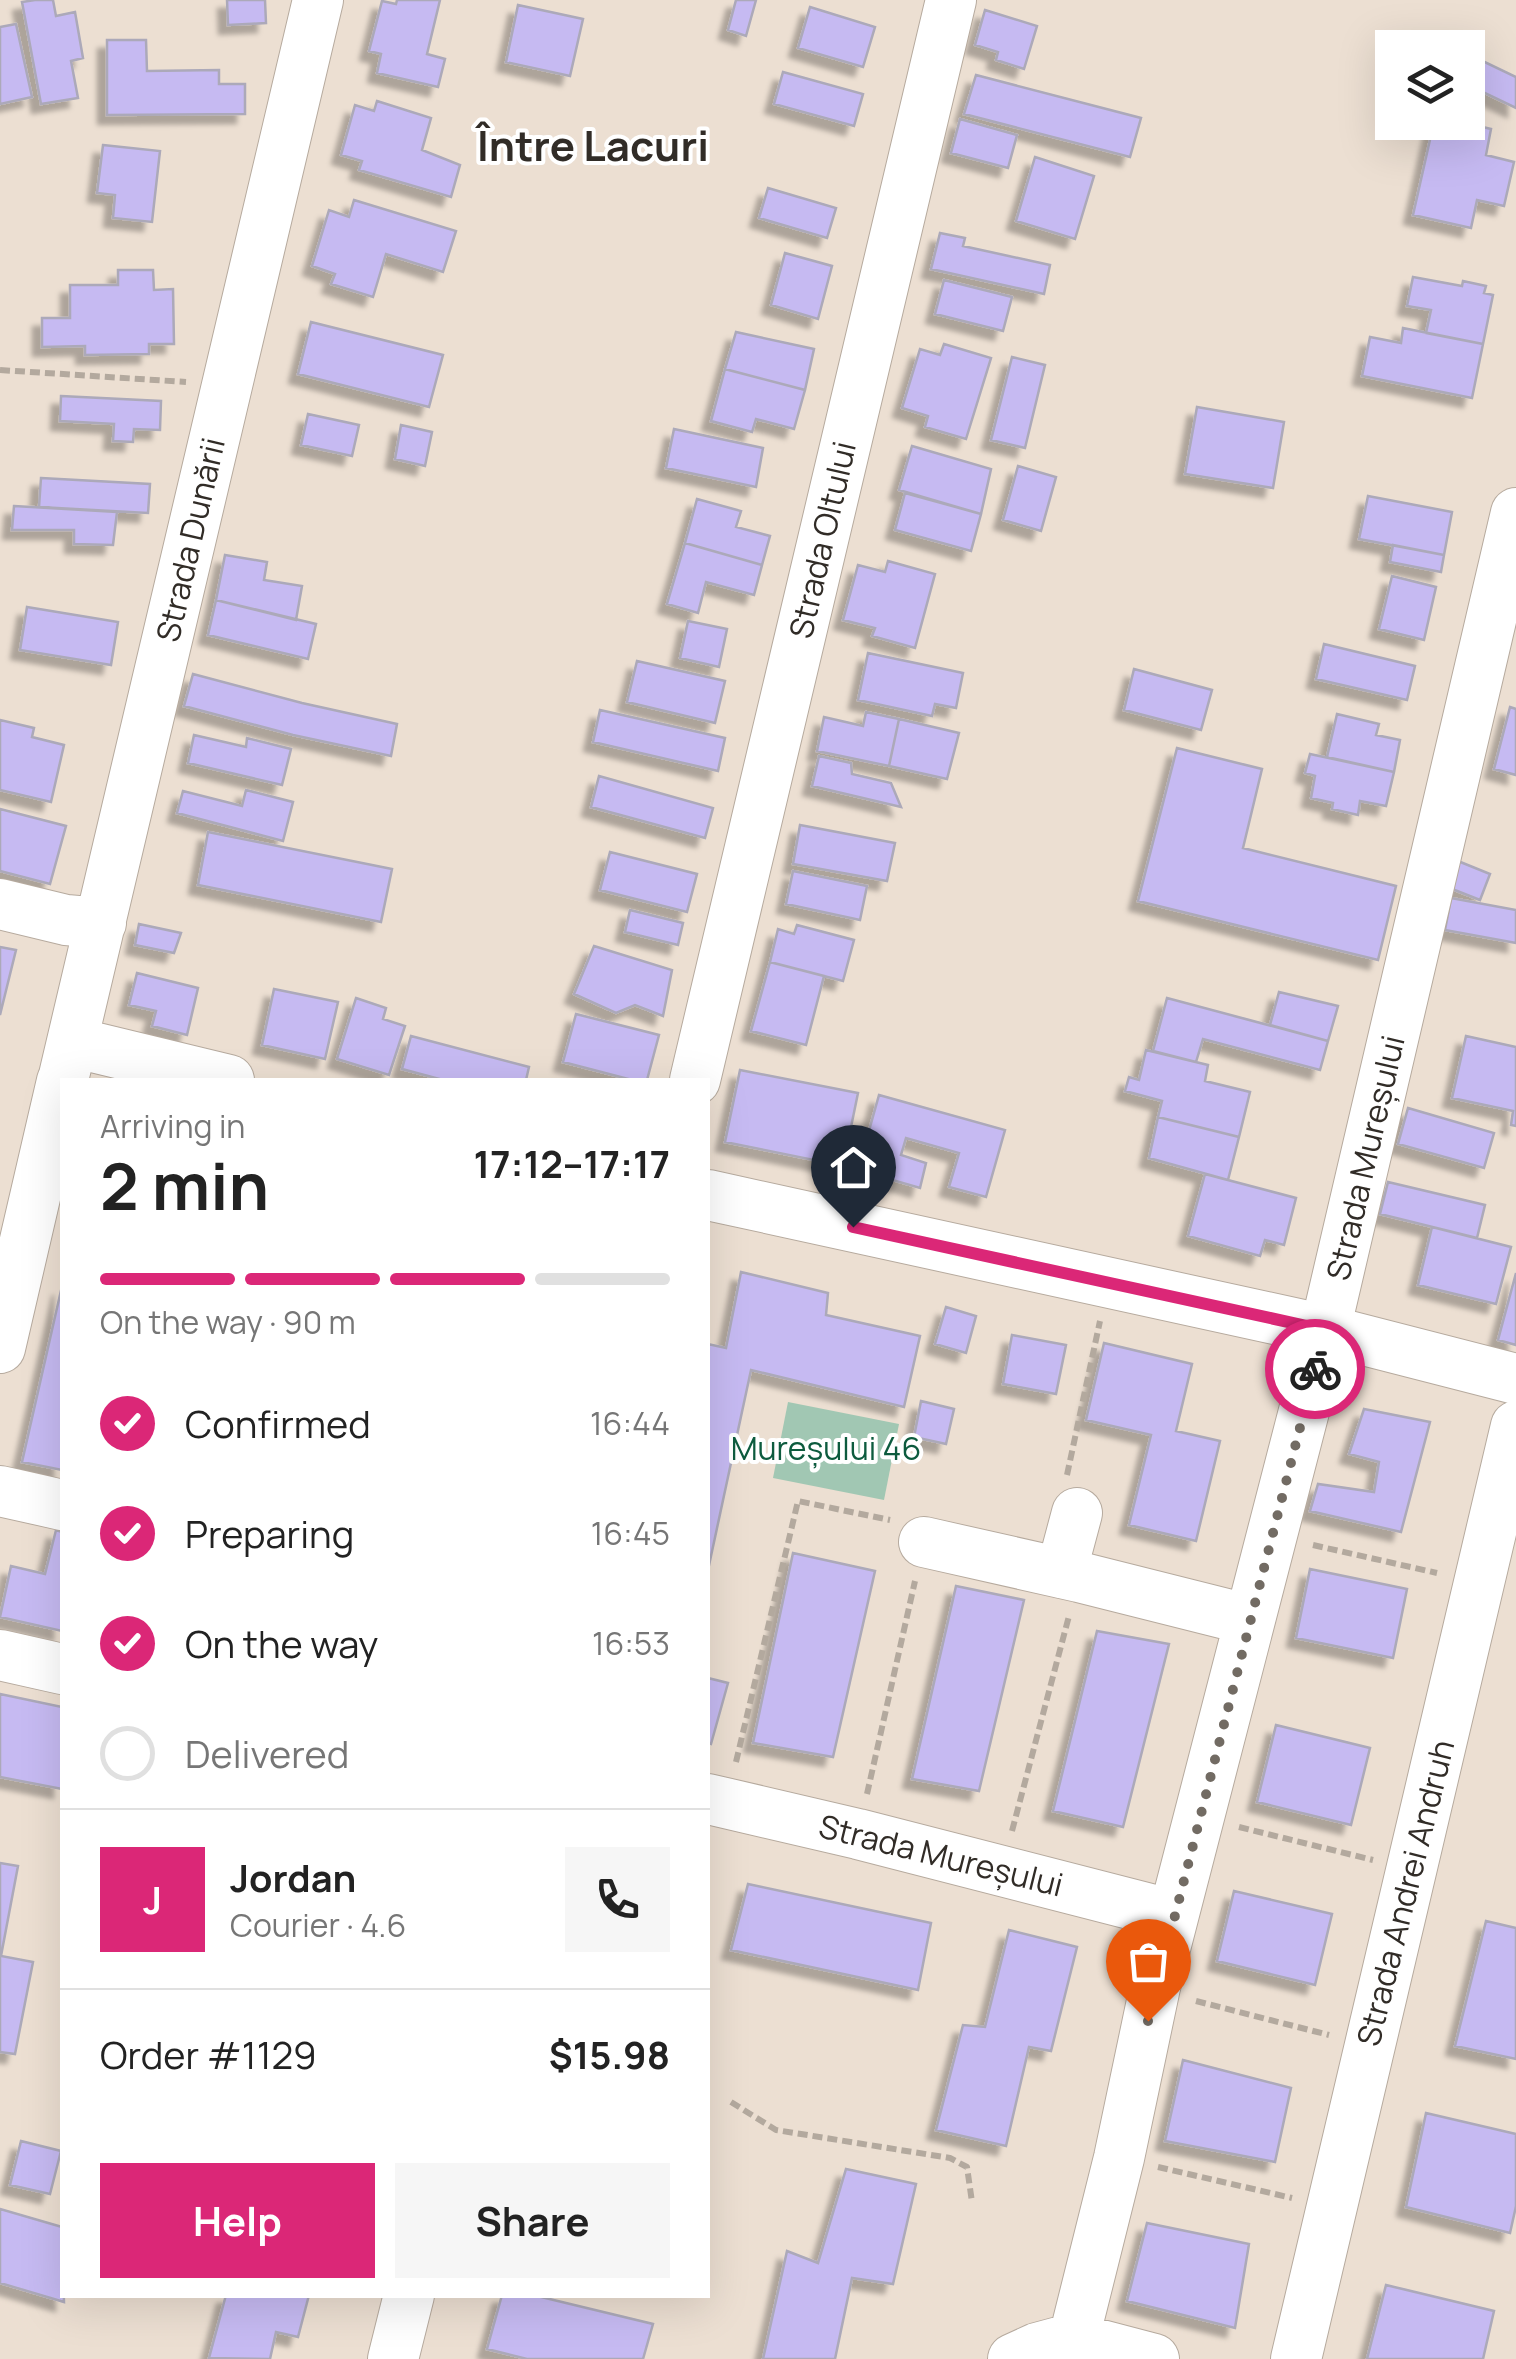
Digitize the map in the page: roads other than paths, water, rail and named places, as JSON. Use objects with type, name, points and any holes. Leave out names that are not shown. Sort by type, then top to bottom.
[{"type":"street","name":"Strada Dunării","points":[[66,1068],[318,0]]},
{"type":"street","name":"Strada Oltului","points":[[695,1078],[951,0]]},
{"type":"street","name":"Strada Mureșului","points":[[1074,2338],[1173,1916],[1325,1330],[1516,513]]},
{"type":"street","points":[[0,904],[66,920],[101,923]]},
{"type":"street","points":[[66,1068],[202,1078]]},
{"type":"street","name":"Strada Dunării","points":[[0,1348],[60,1093]]},
{"type":"street","points":[[710,1195],[1325,1330],[1516,1379]]},
{"type":"street","name":"Strada Andrei Andruh","points":[[1296,2359],[1516,1426]]},
{"type":"street","points":[[0,1490],[60,1505]]},
{"type":"street","points":[[1070,1575],[1078,1514]]},
{"type":"street","points":[[924,1542],[1250,1620]]},
{"type":"street","points":[[0,1655],[60,1668]]},
{"type":"street","name":"Strada Mureșului","points":[[717,1802],[858,1834],[1173,1916]]},
{"type":"street","points":[[393,2359],[408,2298]]},
{"type":"street","points":[[1013,2359],[1074,2338],[1154,2359]]},
{"type":"district","name":"Între Lacuri","points":[[593,146]]},
{"type":"park label","name":"Mureșului 46","points":[[826,1449]]}]
